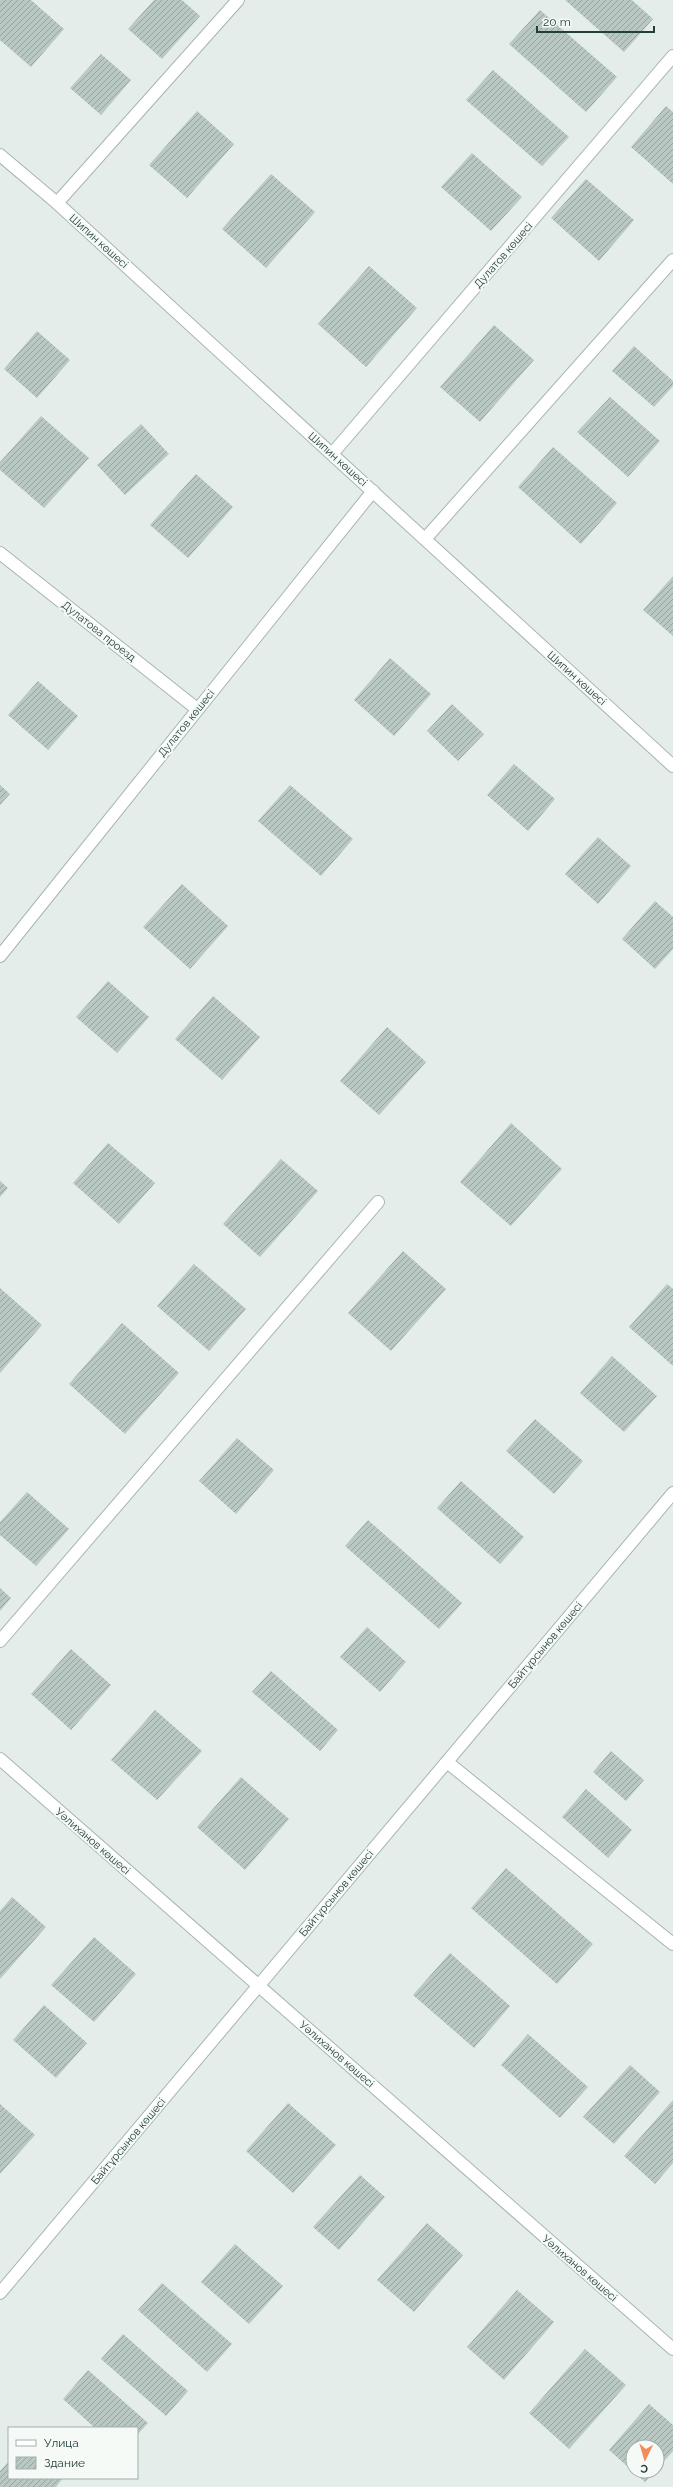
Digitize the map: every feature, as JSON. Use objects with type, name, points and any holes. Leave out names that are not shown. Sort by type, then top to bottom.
[{"type":"street","points":[[57,203],[238,0]]},
{"type":"street","name":"Дулатов көшесі","points":[[332,454],[673,56]]},
{"type":"street","name":"Шипин көшесі","points":[[0,155],[57,203],[673,766]]},
{"type":"street","points":[[425,539],[673,260]]},
{"type":"street","name":"Дулатов көшесі","points":[[0,956],[373,491]]},
{"type":"street","name":"Дулатова проезд","points":[[0,552],[197,709]]},
{"type":"street","points":[[0,1640],[378,1202]]},
{"type":"street","name":"Байтұрсынов көшесі","points":[[0,2293],[673,1493]]},
{"type":"street","name":"Уәлиханов көшесі","points":[[0,1759],[673,2349]]},
{"type":"street","points":[[447,1762],[673,1944]]},
{"type":"building","points":[[0,0],[31,0],[64,29],[31,67],[0,40]]},
{"type":"building","points":[[154,0],[182,0],[200,16],[162,59],[128,29]]},
{"type":"building","points":[[565,0],[632,0],[653,19],[624,52]]},
{"type":"building","points":[[540,10],[617,77],[586,112],[509,44]]},
{"type":"building","points":[[101,54],[131,80],[101,115],[70,88]]},
{"type":"building","points":[[493,70],[569,137],[542,166],[466,100]]},
{"type":"building","points":[[666,106],[673,112],[673,184],[631,147]]},
{"type":"building","points":[[197,111],[234,144],[187,198],[149,165]]},
{"type":"building","points":[[472,153],[522,197],[491,231],[441,187]]},
{"type":"building","points":[[271,174],[315,212],[266,268],[222,229]]},
{"type":"building","points":[[586,179],[634,220],[599,261],[551,218]]},
{"type":"building","points":[[369,266],[417,308],[366,367],[318,324]]},
{"type":"building","points":[[494,325],[534,360],[480,422],[440,387]]},
{"type":"building","points":[[37,331],[70,360],[37,398],[4,369]]},
{"type":"building","points":[[634,346],[673,381],[673,386],[654,407],[612,371]]},
{"type":"building","points":[[610,397],[660,441],[628,477],[577,432]]},
{"type":"building","points":[[41,416],[89,458],[44,508],[0,470],[0,462]]},
{"type":"building","points":[[141,424],[169,454],[125,495],[97,465]]},
{"type":"building","points":[[553,447],[617,503],[581,544],[518,487]]},
{"type":"building","points":[[196,474],[233,507],[188,558],[150,525]]},
{"type":"building","points":[[673,576],[673,636],[643,610]]},
{"type":"building","points":[[390,658],[431,694],[394,736],[354,700]]},
{"type":"building","points":[[38,681],[78,716],[48,750],[8,715]]},
{"type":"building","points":[[452,704],[484,734],[458,761],[427,731]]},
{"type":"building","points":[[514,764],[555,799],[528,831],[487,795]]},
{"type":"building","points":[[0,785],[10,794],[0,805]]},
{"type":"building","points":[[290,785],[353,839],[321,876],[258,821]]},
{"type":"building","points":[[598,837],[631,866],[598,904],[565,874]]},
{"type":"building","points":[[182,884],[228,926],[190,969],[143,927]]},
{"type":"building","points":[[655,901],[673,917],[673,949],[655,969],[622,939]]},
{"type":"building","points":[[108,981],[149,1017],[117,1053],[76,1017]]},
{"type":"building","points":[[213,996],[260,1037],[222,1080],[175,1039]]},
{"type":"building","points":[[387,1027],[426,1062],[379,1115],[340,1081]]},
{"type":"building","points":[[511,1123],[562,1169],[511,1226],[460,1182]]},
{"type":"building","points":[[108,1143],[155,1183],[119,1224],[73,1183]]},
{"type":"building","points":[[281,1159],[318,1191],[260,1257],[223,1224]]},
{"type":"building","points":[[0,1181],[8,1188],[0,1197]]},
{"type":"building","points":[[403,1251],[446,1289],[391,1351],[348,1313]]},
{"type":"building","points":[[194,1264],[246,1309],[209,1351],[157,1306]]},
{"type":"building","points":[[667,1284],[673,1289],[673,1366],[629,1327]]},
{"type":"building","points":[[0,1288],[42,1325],[0,1373]]},
{"type":"building","points":[[122,1323],[179,1373],[125,1434],[69,1384]]},
{"type":"building","points":[[612,1356],[657,1396],[624,1432],[580,1393]]},
{"type":"building","points":[[535,1419],[583,1461],[554,1494],[506,1451]]},
{"type":"building","points":[[237,1438],[274,1470],[236,1514],[199,1481]]},
{"type":"building","points":[[461,1481],[524,1537],[500,1564],[437,1508]]},
{"type":"building","points":[[27,1492],[69,1529],[36,1566],[0,1535],[0,1522]]},
{"type":"building","points":[[368,1520],[462,1603],[439,1629],[345,1546]]},
{"type":"building","points":[[0,1588],[11,1598],[0,1611]]},
{"type":"building","points":[[367,1627],[406,1662],[380,1692],[340,1657]]},
{"type":"building","points":[[71,1649],[111,1685],[71,1730],[31,1694]]},
{"type":"building","points":[[271,1671],[338,1730],[320,1751],[252,1692]]},
{"type":"building","points":[[155,1710],[202,1751],[157,1800],[111,1760]]},
{"type":"building","points":[[611,1751],[644,1780],[626,1801],[593,1772]]},
{"type":"building","points":[[241,1777],[289,1819],[245,1870],[197,1827]]},
{"type":"building","points":[[586,1789],[632,1830],[608,1858],[562,1817]]},
{"type":"building","points":[[506,1868],[593,1944],[557,1984],[471,1908]]},
{"type":"building","points":[[12,1897],[46,1927],[0,1979],[0,1911]]},
{"type":"building","points":[[94,1937],[136,1974],[94,2022],[51,1985]]},
{"type":"building","points":[[450,1953],[510,2006],[474,2048],[413,1995]]},
{"type":"building","points":[[44,2005],[87,2043],[56,2078],[13,2040]]},
{"type":"building","points":[[528,2034],[588,2087],[560,2118],[501,2065]]},
{"type":"building","points":[[630,2065],[660,2092],[614,2144],[583,2117]]},
{"type":"building","points":[[673,2100],[673,2163],[655,2184],[624,2156]]},
{"type":"building","points":[[288,2103],[336,2145],[293,2193],[246,2151]]},
{"type":"building","points":[[0,2104],[35,2135],[0,2174]]},
{"type":"building","points":[[360,2175],[385,2197],[339,2250],[313,2227]]},
{"type":"building","points":[[427,2223],[463,2255],[414,2312],[377,2280]]},
{"type":"building","points":[[235,2244],[283,2286],[249,2324],[201,2282]]},
{"type":"building","points":[[162,2283],[232,2344],[207,2372],[138,2310]]},
{"type":"building","points":[[517,2290],[554,2322],[504,2380],[467,2347]]},
{"type":"building","points":[[123,2334],[188,2391],[166,2416],[101,2359]]},
{"type":"building","points":[[585,2349],[626,2385],[569,2449],[529,2413]]},
{"type":"building","points":[[88,2370],[148,2423],[138,2434],[138,2427],[94,2427],[63,2399]]},
{"type":"building","points":[[649,2404],[673,2425],[673,2451],[665,2460],[665,2439],[625,2439],[625,2464],[609,2450]]},
{"type":"building","points":[[8,2462],[8,2479],[62,2479],[56,2487],[0,2487],[0,2471]]}]
